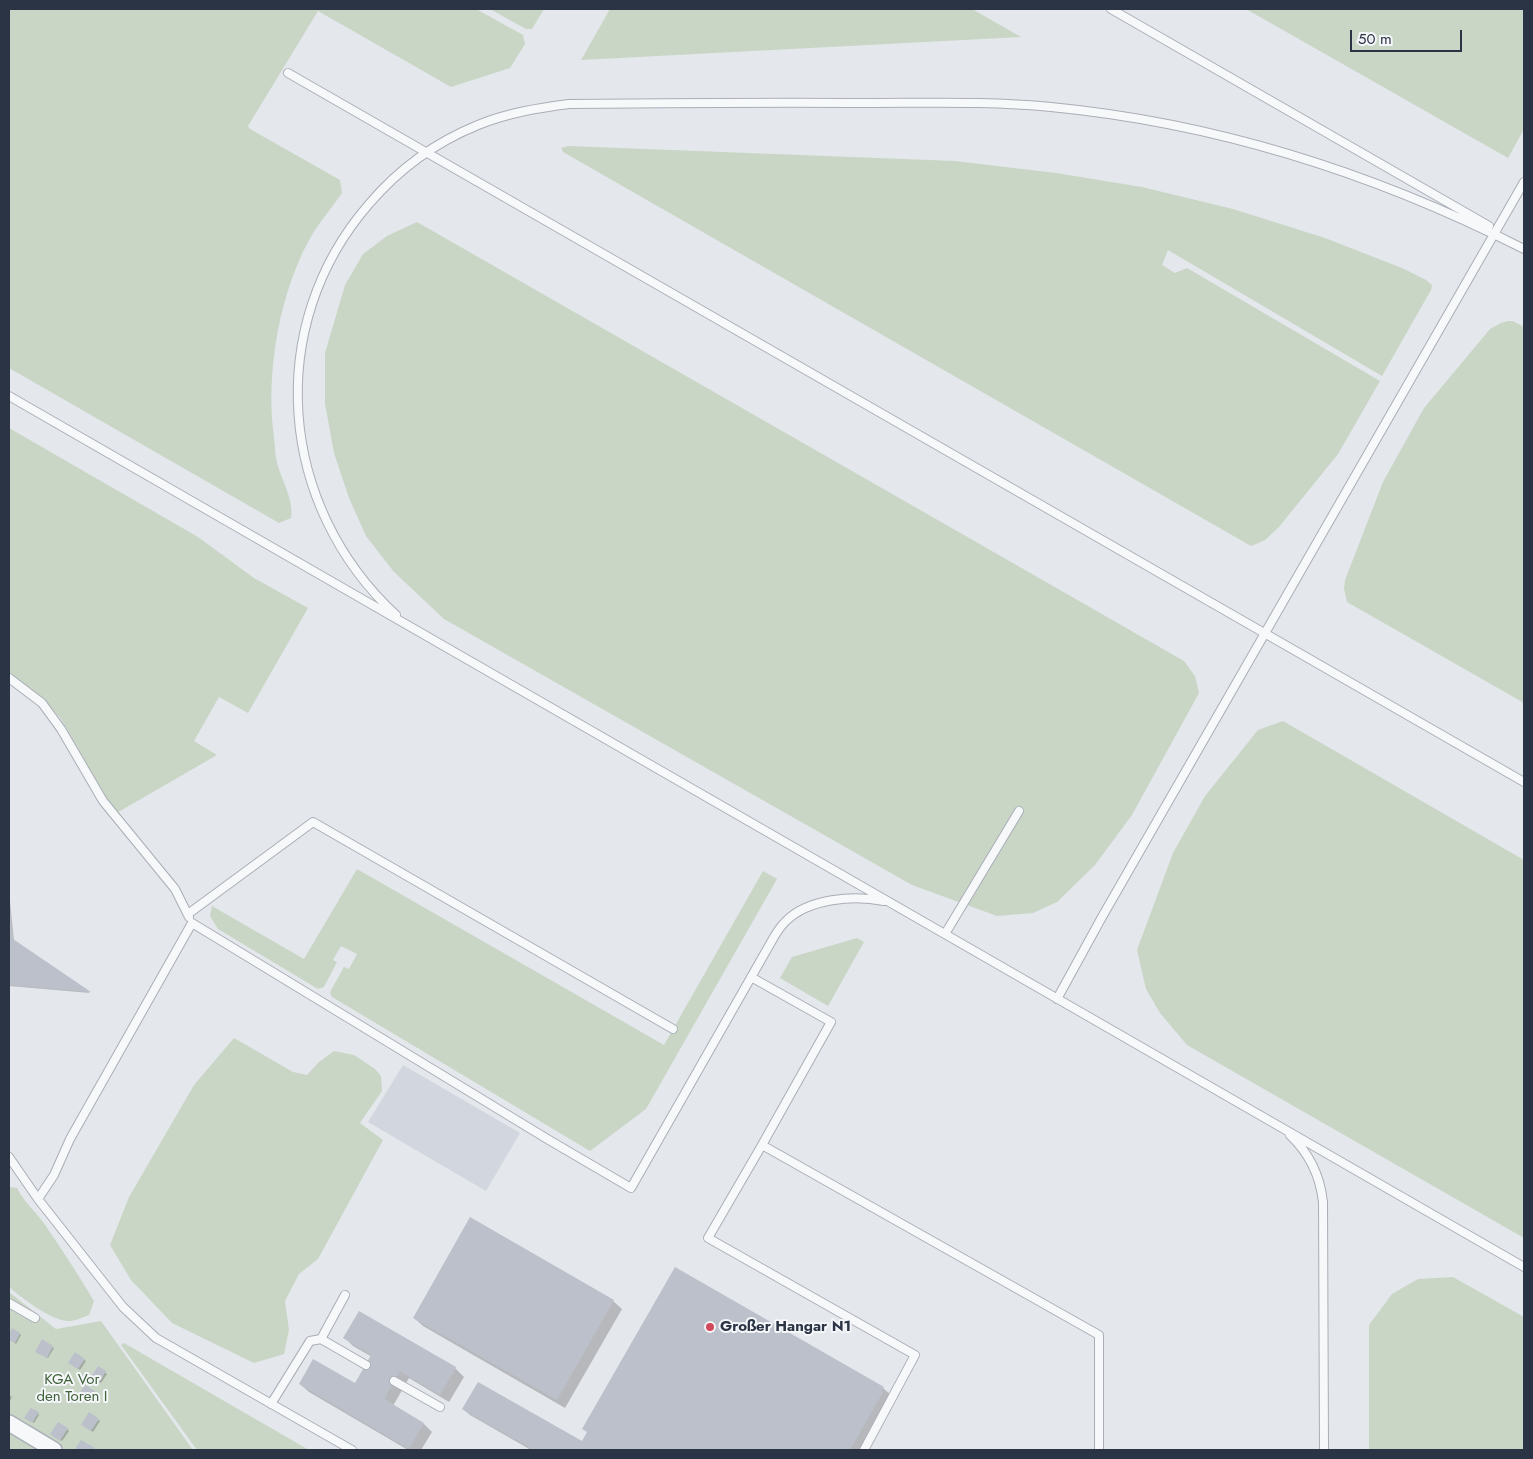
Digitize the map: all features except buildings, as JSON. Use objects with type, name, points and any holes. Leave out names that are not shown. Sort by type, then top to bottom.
[{"type":"street","points":[[9,1423],[54,1450]]},
{"type":"lane","points":[[1111,9],[1524,248]]},
{"type":"lane","points":[[288,72],[1524,782]]},
{"type":"lane","points":[[415,630],[388,607],[369,587],[352,564],[325,520],[310,481],[299,426],[298,380],[303,338],[308,314],[317,287],[334,253],[346,232],[377,194],[410,164],[428,152],[462,132],[501,116],[543,107],[569,104],[982,103],[1051,107],[1122,116],[1190,128],[1254,143],[1342,170],[1398,191],[1495,232]]},
{"type":"lane","points":[[1058,999],[1102,917],[1524,182]]},
{"type":"lane","points":[[9,396],[1524,1267]]},
{"type":"lane","points":[[9,678],[42,703],[61,729],[103,801],[174,889],[192,923],[631,1188],[774,937],[786,921],[801,910],[840,899],[862,897],[883,901],[897,907]]},
{"type":"lane","points":[[945,934],[1019,810]]},
{"type":"lane","points":[[188,914],[313,822],[673,1028]]},
{"type":"lane","points":[[38,1199],[54,1175],[70,1139],[192,923]]},
{"type":"lane","points":[[751,977],[831,1022],[708,1238],[915,1355],[864,1450]]},
{"type":"lane","points":[[1280,1126],[1302,1148],[1314,1169],[1322,1189],[1324,1450]]},
{"type":"lane","points":[[762,1145],[1099,1335],[1099,1450]]},
{"type":"lane","points":[[9,1157],[38,1199],[123,1307],[156,1338],[352,1450]]},
{"type":"lane","points":[[321,1339],[345,1295]]},
{"type":"lane","points":[[9,1303],[35,1318]]},
{"type":"lane","points":[[271,1404],[310,1341],[321,1339],[366,1365]]},
{"type":"lane","points":[[394,1381],[440,1407]]},
{"type":"shaded area","points":[[403,1065],[520,1133],[486,1191],[368,1122]]},
{"type":"green space","points":[[9,9],[476,9],[523,35],[525,44],[510,68],[451,87],[318,11],[248,126],[250,129],[340,180],[342,193],[315,230],[303,252],[284,303],[278,330],[274,358],[272,412],[276,460],[291,504],[291,518],[279,523],[9,368]]},
{"type":"green space","points":[[490,9],[544,9],[532,29],[526,29]]},
{"type":"green space","points":[[610,9],[972,9],[1021,37],[581,60]]},
{"type":"green space","points":[[1246,9],[1524,9],[1524,129],[1508,158]]},
{"type":"green space","points":[[568,146],[955,161],[1056,173],[1142,187],[1233,209],[1325,238],[1402,268],[1432,285],[1431,290],[1382,376],[1168,250],[1162,265],[1175,273],[1187,268],[1380,381],[1338,454],[1279,527],[1265,540],[1251,546],[563,152],[561,148]]},
{"type":"green space","points":[[417,222],[1184,661],[1195,676],[1199,693],[1132,815],[1095,865],[1057,902],[1033,913],[997,916],[912,885],[444,619],[394,572],[366,536],[349,498],[334,453],[325,404],[325,353],[345,285],[363,254],[387,236]]},
{"type":"green space","points":[[1508,321],[1513,321],[1524,327],[1524,703],[1347,602],[1344,589],[1345,580],[1383,482],[1424,408],[1490,329]]},
{"type":"green space","points":[[9,428],[198,537],[254,578],[308,608],[248,713],[219,697],[194,741],[217,755],[115,814],[61,719],[49,705],[9,672]]},
{"type":"green space","points":[[1283,721],[1524,860],[1524,1238],[1187,1045],[1160,1013],[1146,989],[1137,950],[1173,853],[1205,796],[1258,730]]},
{"type":"green space","points":[[357,869],[664,1045],[763,871],[777,879],[646,1109],[590,1151],[332,997],[330,992],[344,967],[349,969],[357,954],[341,946],[333,960],[337,962],[324,987],[318,989],[218,929],[210,916],[212,906],[304,959]]},
{"type":"green space","points":[[857,938],[864,942],[828,1006],[780,978],[792,957]]},
{"type":"green space","points":[[234,1038],[293,1072],[307,1075],[319,1062],[334,1051],[354,1055],[375,1069],[381,1076],[382,1091],[360,1123],[383,1140],[318,1259],[299,1274],[285,1301],[289,1330],[284,1354],[254,1363],[172,1323],[131,1280],[110,1245],[129,1197],[194,1085]]},
{"type":"green space","points":[[9,1187],[17,1188],[43,1222],[82,1281],[94,1301],[89,1315],[72,1321],[60,1319],[36,1307],[9,1287]]},
{"type":"green space","points":[[1453,1277],[1524,1317],[1524,1450],[1369,1450],[1369,1325],[1392,1294],[1418,1279]]},
{"type":"green space","name":"KGA Vor den Toren I","points":[[9,1292],[56,1329],[101,1321],[193,1450],[9,1450]]},
{"type":"green space","points":[[124,1343],[309,1450],[197,1450],[121,1345]]},
{"type":"place","name":"Großer Hangar N1","points":[[710,1327]]}]
